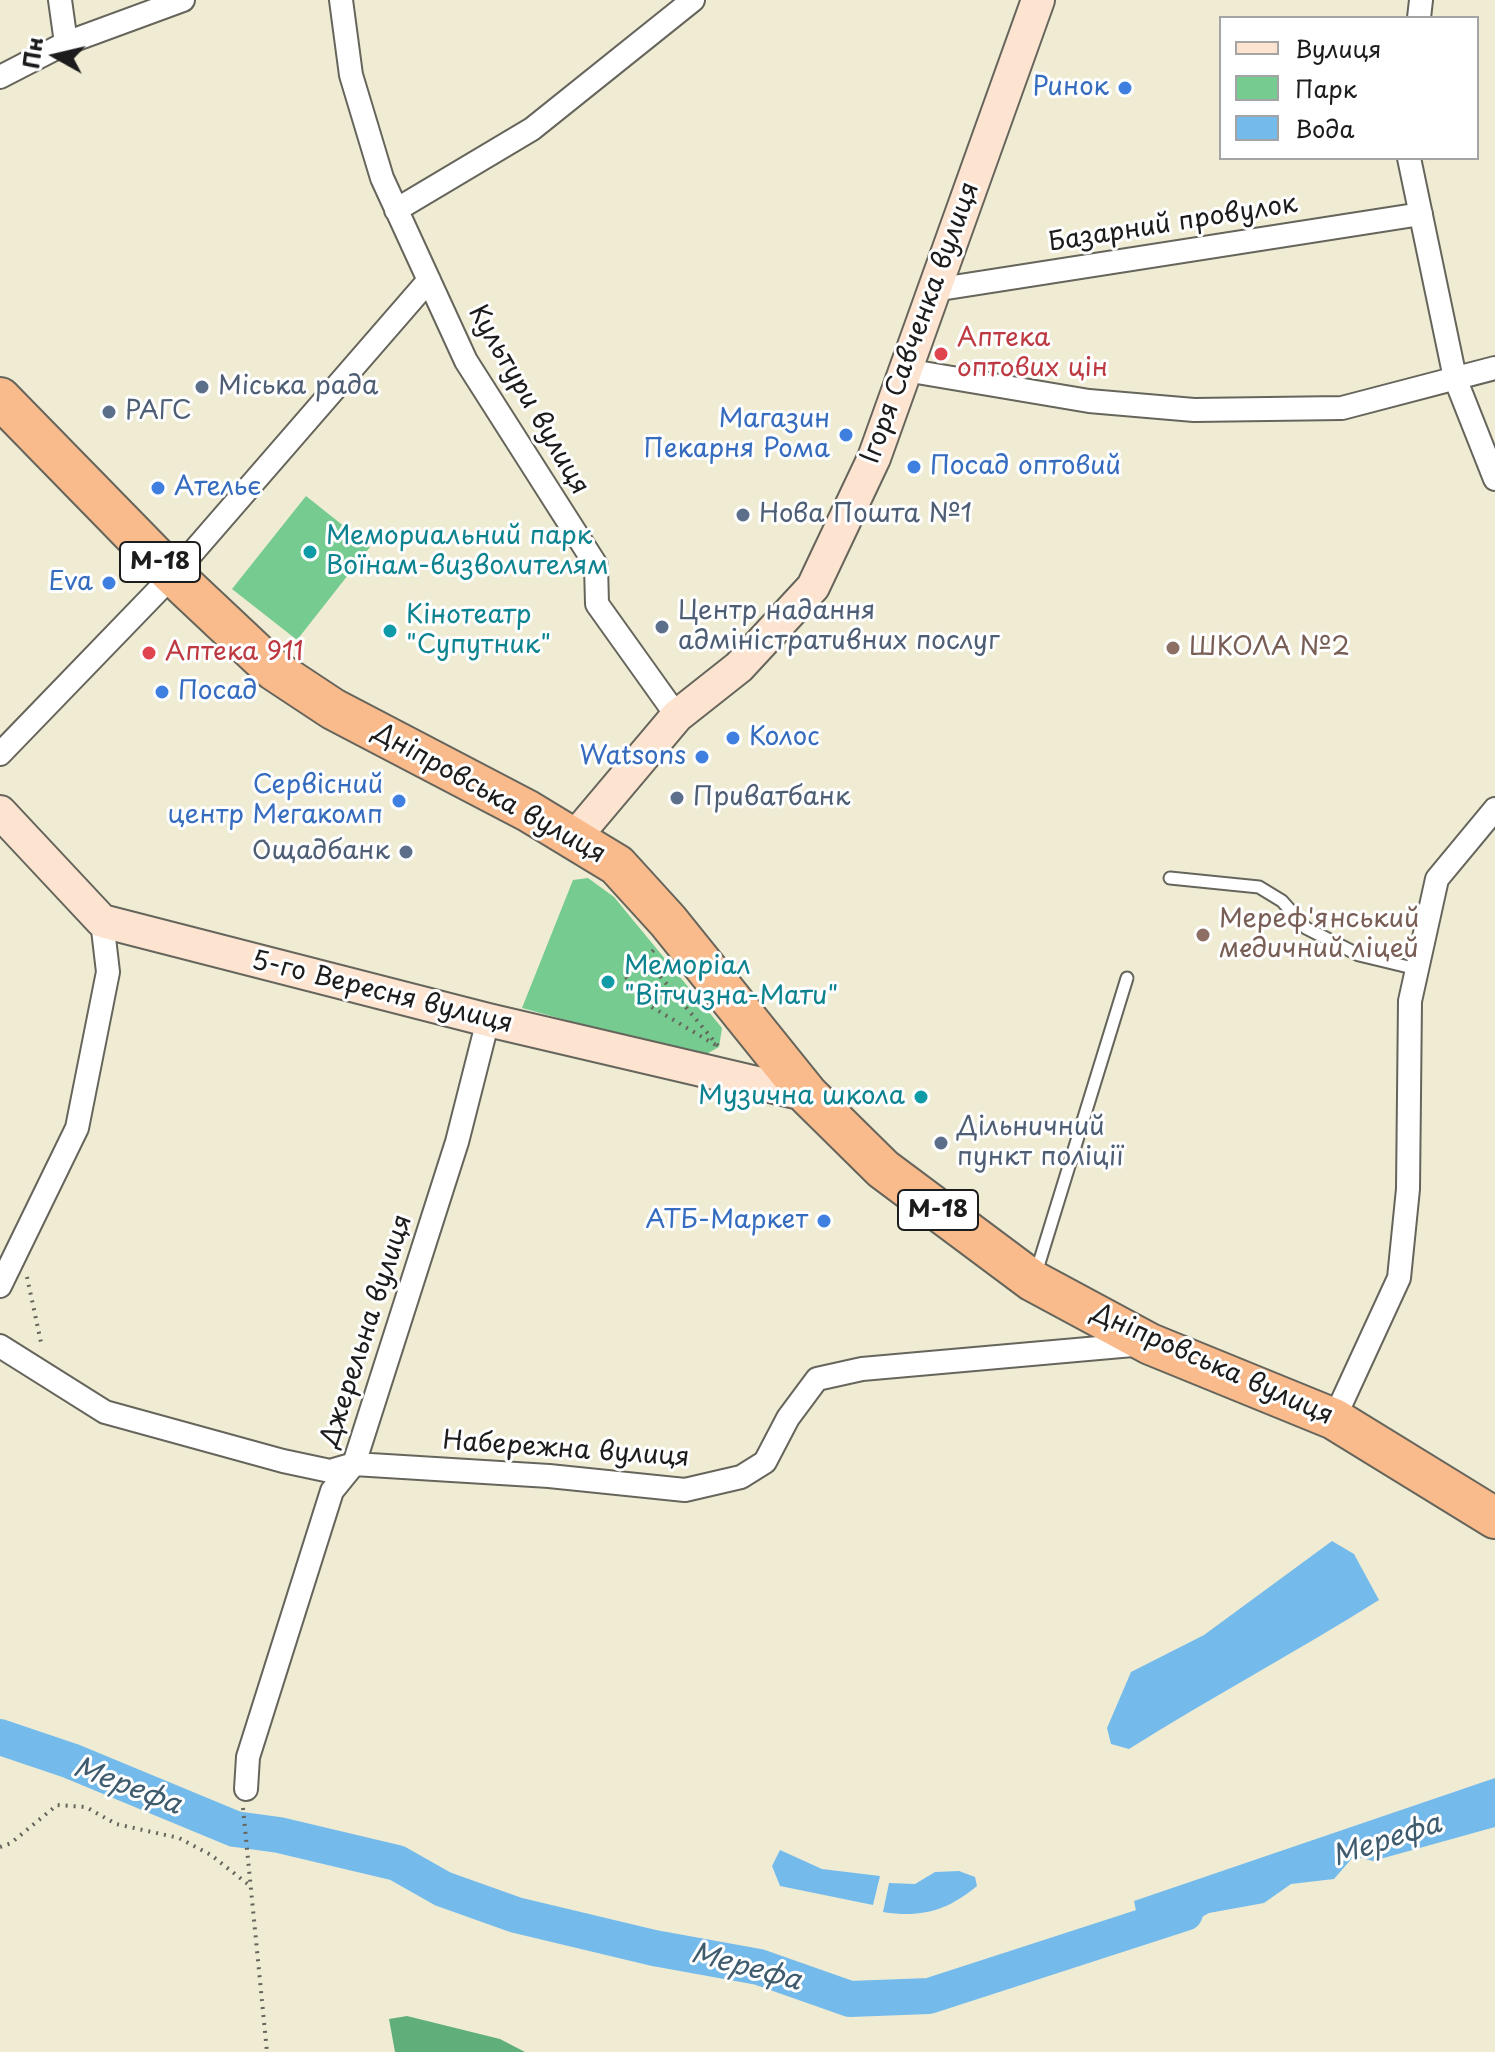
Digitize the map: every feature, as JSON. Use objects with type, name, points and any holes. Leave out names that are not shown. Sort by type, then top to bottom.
[{"type":"highway","name":"Дніпровська вулиця","points":[[0,398],[173,575],[274,670],[304,692],[575,837],[635,882],[808,1095],[883,1169],[1033,1281],[1150,1344],[1334,1419],[1495,1518]]},
{"type":"street","points":[[60,0],[66,43]]},
{"type":"street","points":[[0,77],[66,43],[183,0]]},
{"type":"street","name":"Культури вулиця","points":[[341,0],[351,75],[382,178],[466,361],[596,565],[597,604],[677,716]]},
{"type":"street","points":[[396,210],[532,129],[693,0]]},
{"type":"street","name":"Ігоря Савченка вулиця","points":[[575,837],[677,716],[739,667],[813,587],[874,458],[1038,0]]},
{"type":"street","points":[[1409,160],[1455,378],[1495,479]]},
{"type":"street","name":"Базарний провулок","points":[[934,290],[1421,214]]},
{"type":"street","points":[[0,754],[173,575],[429,280]]},
{"type":"street","points":[[905,370],[1089,401],[1194,410],[1342,408],[1495,368]]},
{"type":"street","points":[[1334,1419],[1399,1278],[1408,1189],[1410,1001],[1437,879],[1495,809]]},
{"type":"street","points":[[0,812],[102,921],[108,972],[77,1128],[0,1286]]},
{"type":"street","name":"5-го Вересня вулиця","points":[[102,921],[488,1020],[808,1095]]},
{"type":"street","name":"Джерельна вулиця","points":[[246,1789],[248,1757],[332,1491],[354,1464],[457,1142],[488,1020]]},
{"type":"street","name":"Набережна вулиця","points":[[0,1346],[105,1412],[194,1439],[330,1471],[354,1464],[549,1476],[685,1490],[741,1477],[765,1462],[788,1418],[817,1379],[862,1369],[1150,1344]]},
{"type":"lane","points":[[1170,878],[1259,887],[1282,901],[1306,928],[1359,955],[1417,969]]},
{"type":"lane","points":[[1033,1281],[1127,978]]},
{"type":"path","points":[[645,958],[719,1047],[645,1003],[625,976],[645,958]]},
{"type":"path","points":[[21,1246],[49,1376]]},
{"type":"path","points":[[0,1847],[11,1843],[57,1805],[86,1807],[116,1824],[179,1838],[211,1855],[249,1885]]},
{"type":"path","points":[[242,1817],[267,2052]]},
{"type":"green space","points":[[306,496],[370,547],[297,640],[232,589]]},
{"type":"green space","points":[[588,878],[614,897],[722,1028],[719,1047],[701,1057],[522,1008],[573,880]]},
{"type":"green space","points":[[407,2016],[500,2039],[525,2052],[395,2052],[389,2019]]},
{"type":"water","points":[[1332,1541],[1354,1554],[1379,1600],[1129,1749],[1111,1744],[1107,1728],[1131,1672],[1204,1635]]},
{"type":"water","name":"Мерефа","points":[[1495,1778],[1495,1827],[1373,1861],[1354,1856],[1334,1879],[1291,1884],[1264,1903],[1209,1913],[1169,1935],[1140,1930],[1134,1901]]},
{"type":"water","points":[[780,1850],[822,1869],[880,1876],[873,1905],[780,1886],[772,1866]]},
{"type":"water","points":[[959,1871],[975,1877],[977,1886],[944,1907],[910,1914],[883,1912],[889,1883],[915,1884],[935,1872]]},
{"type":"waterway","name":"Мерефа","points":[[0,1737],[71,1761],[235,1829],[279,1835],[397,1863],[443,1889],[516,1915],[654,1948],[759,1967],[850,1999],[929,1996],[1185,1913]]},
{"type":"place","name":"Ринок","points":[[1125,88]]},
{"type":"place","name":"Аптека оптових цін","points":[[941,354]]},
{"type":"place","name":"Міська рада","points":[[202,387]]},
{"type":"place","name":"РАГС","points":[[109,412]]},
{"type":"place","name":"Магазин Пекарня Рома","points":[[846,435]]},
{"type":"place","name":"Посад оптовий","points":[[914,467]]},
{"type":"place","name":"Ательє","points":[[158,488]]},
{"type":"place","name":"Нова Пошта №1","points":[[743,515]]},
{"type":"place","name":"Мемориальний парк Воїнам-визволителям","points":[[310,552]]},
{"type":"place","name":"Eva","points":[[109,583]]},
{"type":"place","name":"Центр надання адміністративних послуг","points":[[662,627]]},
{"type":"place","name":"Кінотеатр \"Супутник\"","points":[[390,631]]},
{"type":"place","name":"ШКОЛА №2","points":[[1173,648]]},
{"type":"place","name":"Аптека 911","points":[[149,653]]},
{"type":"place","name":"Посад","points":[[162,692]]},
{"type":"place","name":"Колос","points":[[733,738]]},
{"type":"place","name":"Watsons","points":[[702,757]]},
{"type":"place","name":"Приватбанк","points":[[677,798]]},
{"type":"place","name":"Сервісний центр Мегакомп","points":[[399,801]]},
{"type":"place","name":"Ощадбанк","points":[[406,852]]},
{"type":"place","name":"Мереф'янський медичний ліцей","points":[[1203,935]]},
{"type":"place","name":"Меморіал \"Вітчизна-Мати\"","points":[[608,982]]},
{"type":"place","name":"Музична школа","points":[[921,1097]]},
{"type":"place","name":"Дільничний пункт поліції","points":[[941,1143]]},
{"type":"place","name":"АТБ-Маркет","points":[[824,1221]]}]
